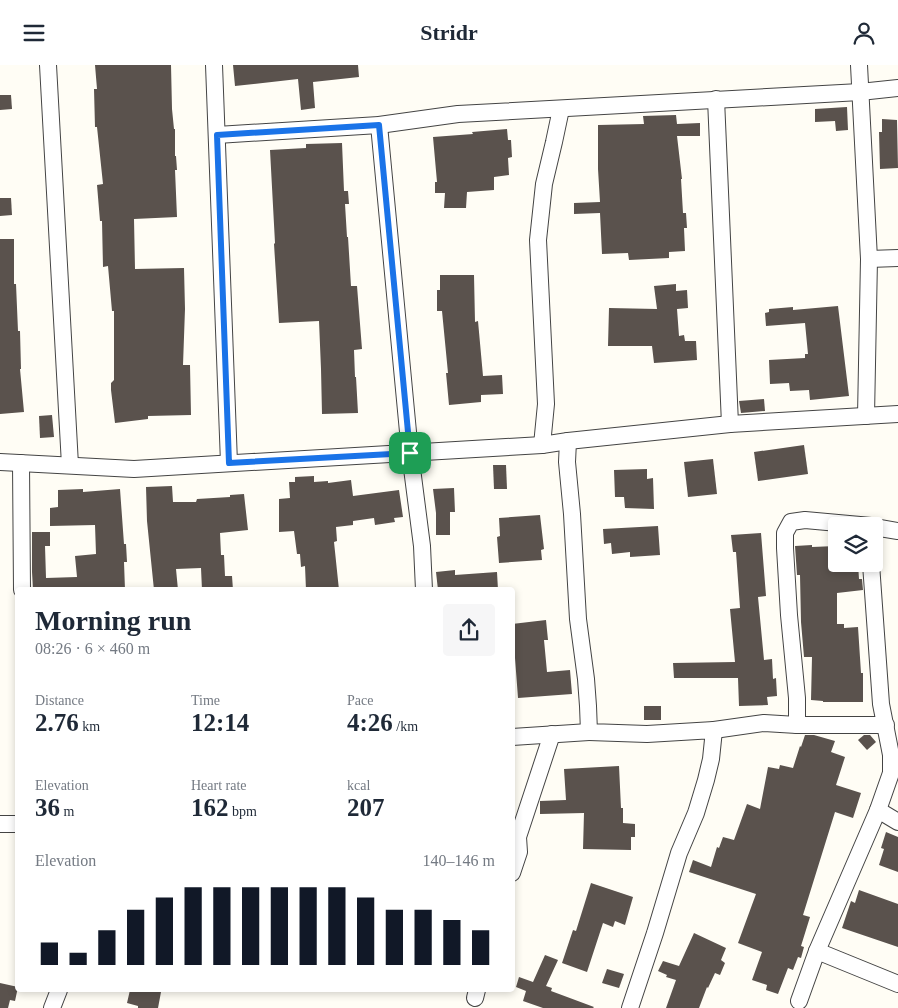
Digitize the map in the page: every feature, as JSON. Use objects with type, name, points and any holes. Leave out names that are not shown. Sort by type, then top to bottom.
[{"type":"street","points":[[48,65],[70,465]]},
{"type":"street","points":[[214,65],[229,463]]},
{"type":"street","points":[[859,65],[869,259],[866,416]]},
{"type":"street","points":[[217,135],[379,125],[458,114],[860,92],[898,88]]},
{"type":"street","points":[[716,99],[730,424]]},
{"type":"street","points":[[542,445],[546,404],[538,240],[544,184],[561,109]]},
{"type":"street","points":[[379,125],[410,453],[422,546],[424,587]]},
{"type":"street","points":[[869,259],[898,257]]},
{"type":"street","points":[[0,462],[134,469],[542,445],[730,424],[898,414]]},
{"type":"street","points":[[568,441],[567,462],[572,507],[578,619],[587,688],[589,732]]},
{"type":"street","points":[[21,463],[22,587]]},
{"type":"street","points":[[797,725],[797,698],[786,569],[785,533],[791,522],[805,519],[828,521]]},
{"type":"street","points":[[883,528],[898,531]]},
{"type":"street","points":[[799,1001],[817,951],[878,810],[891,773],[891,755],[881,704],[872,572]]},
{"type":"street","points":[[515,737],[589,732],[647,734],[714,730],[764,723],[886,725]]},
{"type":"street","points":[[630,1008],[679,853],[696,813],[706,780],[711,759],[714,730]]},
{"type":"street","points":[[515,864],[519,853],[518,837],[552,734]]},
{"type":"street","points":[[878,810],[898,822]]},
{"type":"street","points":[[0,824],[15,824]]},
{"type":"street","points":[[817,951],[898,984]]},
{"type":"street","points":[[52,1008],[57,992]]},
{"type":"building","points":[[95,65],[171,65],[172,109],[177,170],[175,170],[177,217],[134,219],[135,269],[184,268],[183,365],[190,365],[191,415],[148,416],[148,419],[115,423],[111,390],[111,383],[114,380],[114,311],[112,311],[108,266],[103,267],[102,221],[100,221],[97,185],[103,184],[97,127],[95,127],[94,89],[97,89]]},
{"type":"building","points":[[233,65],[358,65],[359,77],[313,82],[315,108],[301,110],[298,79],[235,86]]},
{"type":"building","points":[[0,95],[11,95],[12,109],[0,110]]},
{"type":"building","points":[[847,107],[848,130],[836,131],[835,121],[815,122],[815,109]]},
{"type":"building","points":[[676,115],[677,124],[700,123],[700,136],[677,136],[682,179],[683,213],[686,213],[687,228],[684,228],[685,251],[669,252],[669,258],[629,260],[628,253],[602,254],[600,213],[574,214],[574,203],[600,202],[598,125],[644,124],[643,116]]},
{"type":"building","points":[[882,119],[897,120],[898,168],[880,169],[879,132],[882,132]]},
{"type":"building","points":[[507,129],[508,140],[511,140],[512,157],[508,158],[509,175],[494,177],[494,190],[467,192],[466,208],[444,208],[445,193],[435,193],[435,182],[437,182],[433,137]]},
{"type":"building","points":[[342,143],[344,191],[348,191],[349,204],[345,204],[351,286],[357,286],[362,349],[354,350],[358,413],[322,414],[319,321],[279,323],[270,150],[306,148],[306,144]]},
{"type":"building","points":[[0,198],[11,198],[12,215],[0,216]]},
{"type":"building","points":[[0,239],[14,239],[14,284],[16,284],[18,331],[20,331],[20,369],[24,412],[0,414]]},
{"type":"building","points":[[440,275],[474,275],[475,322],[478,321],[483,376],[502,375],[503,394],[481,395],[481,402],[449,405],[442,311],[437,311],[437,290],[440,290]]},
{"type":"building","points":[[676,284],[676,291],[687,290],[688,308],[677,309],[679,336],[684,335],[685,341],[696,341],[697,360],[654,363],[652,346],[608,346],[609,308],[657,309],[654,286]]},
{"type":"building","points":[[838,306],[849,396],[810,400],[809,390],[790,391],[789,383],[770,384],[769,360],[805,358],[805,354],[808,354],[805,323],[766,326],[765,313],[769,312],[769,309],[793,307],[793,310]]},
{"type":"building","points":[[764,399],[765,411],[741,413],[739,401]]},
{"type":"building","points":[[52,415],[54,437],[40,438],[39,416]]},
{"type":"building","points":[[804,445],[808,474],[758,481],[754,452]]},
{"type":"building","points":[[713,459],[717,494],[688,497],[684,462]]},
{"type":"building","points":[[493,465],[506,465],[507,489],[494,489]]},
{"type":"building","points":[[647,469],[647,479],[653,478],[654,509],[625,508],[624,497],[615,497],[614,470]]},
{"type":"building","points":[[314,476],[314,482],[328,481],[328,483],[351,480],[353,496],[399,490],[403,517],[394,518],[395,522],[375,525],[374,518],[353,521],[353,525],[336,527],[337,541],[334,542],[339,587],[306,587],[305,566],[301,567],[294,531],[279,532],[279,499],[290,498],[289,482],[295,482],[295,477]]},
{"type":"building","points":[[172,486],[173,502],[196,502],[197,499],[230,497],[230,495],[244,494],[248,530],[220,533],[221,555],[224,555],[225,576],[232,576],[233,587],[202,587],[201,568],[176,569],[178,587],[154,587],[147,521],[146,487]]},
{"type":"building","points":[[454,488],[455,512],[450,512],[450,535],[436,535],[433,489]]},
{"type":"building","points":[[83,489],[83,492],[120,489],[127,562],[124,562],[125,587],[33,587],[32,532],[50,532],[50,546],[45,546],[46,578],[77,577],[75,556],[96,554],[95,525],[50,526],[50,508],[58,507],[58,490]]},
{"type":"building","points":[[540,515],[544,549],[541,550],[542,560],[499,563],[497,537],[500,536],[499,518]]},
{"type":"building","points":[[658,526],[660,555],[630,557],[630,552],[612,554],[611,543],[604,544],[603,529]]},
{"type":"building","points":[[761,533],[766,596],[758,597],[764,660],[772,659],[773,679],[776,678],[777,696],[767,697],[768,705],[739,706],[738,678],[674,678],[673,663],[735,662],[730,609],[740,608],[736,552],[733,552],[731,535]]},
{"type":"building","points":[[795,546],[828,546],[828,572],[859,572],[859,579],[862,579],[863,590],[837,593],[837,624],[844,624],[844,628],[858,627],[861,673],[863,673],[863,702],[823,702],[811,700],[812,657],[804,657],[800,575],[797,575]]},
{"type":"building","points":[[455,570],[455,575],[497,572],[498,587],[438,587],[436,572]]},
{"type":"building","points":[[546,620],[548,640],[544,640],[547,672],[570,670],[572,694],[518,698],[515,624]]},
{"type":"building","points":[[644,706],[661,706],[661,720],[644,720]]},
{"type":"building","points":[[805,735],[814,735],[835,741],[831,752],[845,757],[836,785],[861,793],[853,818],[835,812],[803,915],[810,917],[801,946],[804,947],[801,958],[798,957],[793,970],[788,968],[778,994],[766,990],[767,985],[752,980],[762,952],[738,943],[756,894],[689,872],[693,860],[711,867],[717,847],[719,848],[723,837],[734,840],[747,804],[760,809],[768,767],[779,769],[780,765],[793,768]]},
{"type":"building","points":[[864,735],[870,735],[876,742],[867,750],[858,740]]},
{"type":"building","points":[[619,766],[623,823],[635,824],[635,837],[631,837],[631,850],[583,849],[584,813],[540,814],[540,801],[566,800],[564,769]]},
{"type":"building","points":[[886,832],[898,837],[898,872],[879,865],[884,849],[881,848]]},
{"type":"building","points":[[591,883],[633,897],[625,925],[615,921],[613,927],[603,923],[587,972],[562,963],[573,930],[576,931]]},
{"type":"building","points":[[859,890],[898,904],[898,947],[842,928],[851,901],[855,903]]},
{"type":"building","points":[[694,933],[726,948],[721,960],[725,963],[720,975],[715,973],[699,1008],[666,1008],[676,980],[666,977],[667,975],[658,971],[663,961],[679,966]]},
{"type":"building","points":[[545,955],[558,960],[546,986],[552,988],[551,991],[593,1008],[543,1008],[523,1001],[526,991],[516,987],[519,977],[533,982]]},
{"type":"building","points":[[607,969],[624,974],[619,988],[602,983]]},
{"type":"building","points":[[0,983],[15,986],[15,992],[17,992],[15,1001],[10,1000],[8,1008],[0,1008]]},
{"type":"building","points":[[130,992],[161,992],[158,1008],[138,1008],[138,1006],[127,1003]]},
{"type":"route","points":[[379,125],[410,453],[229,463],[217,135],[379,125]]}]
